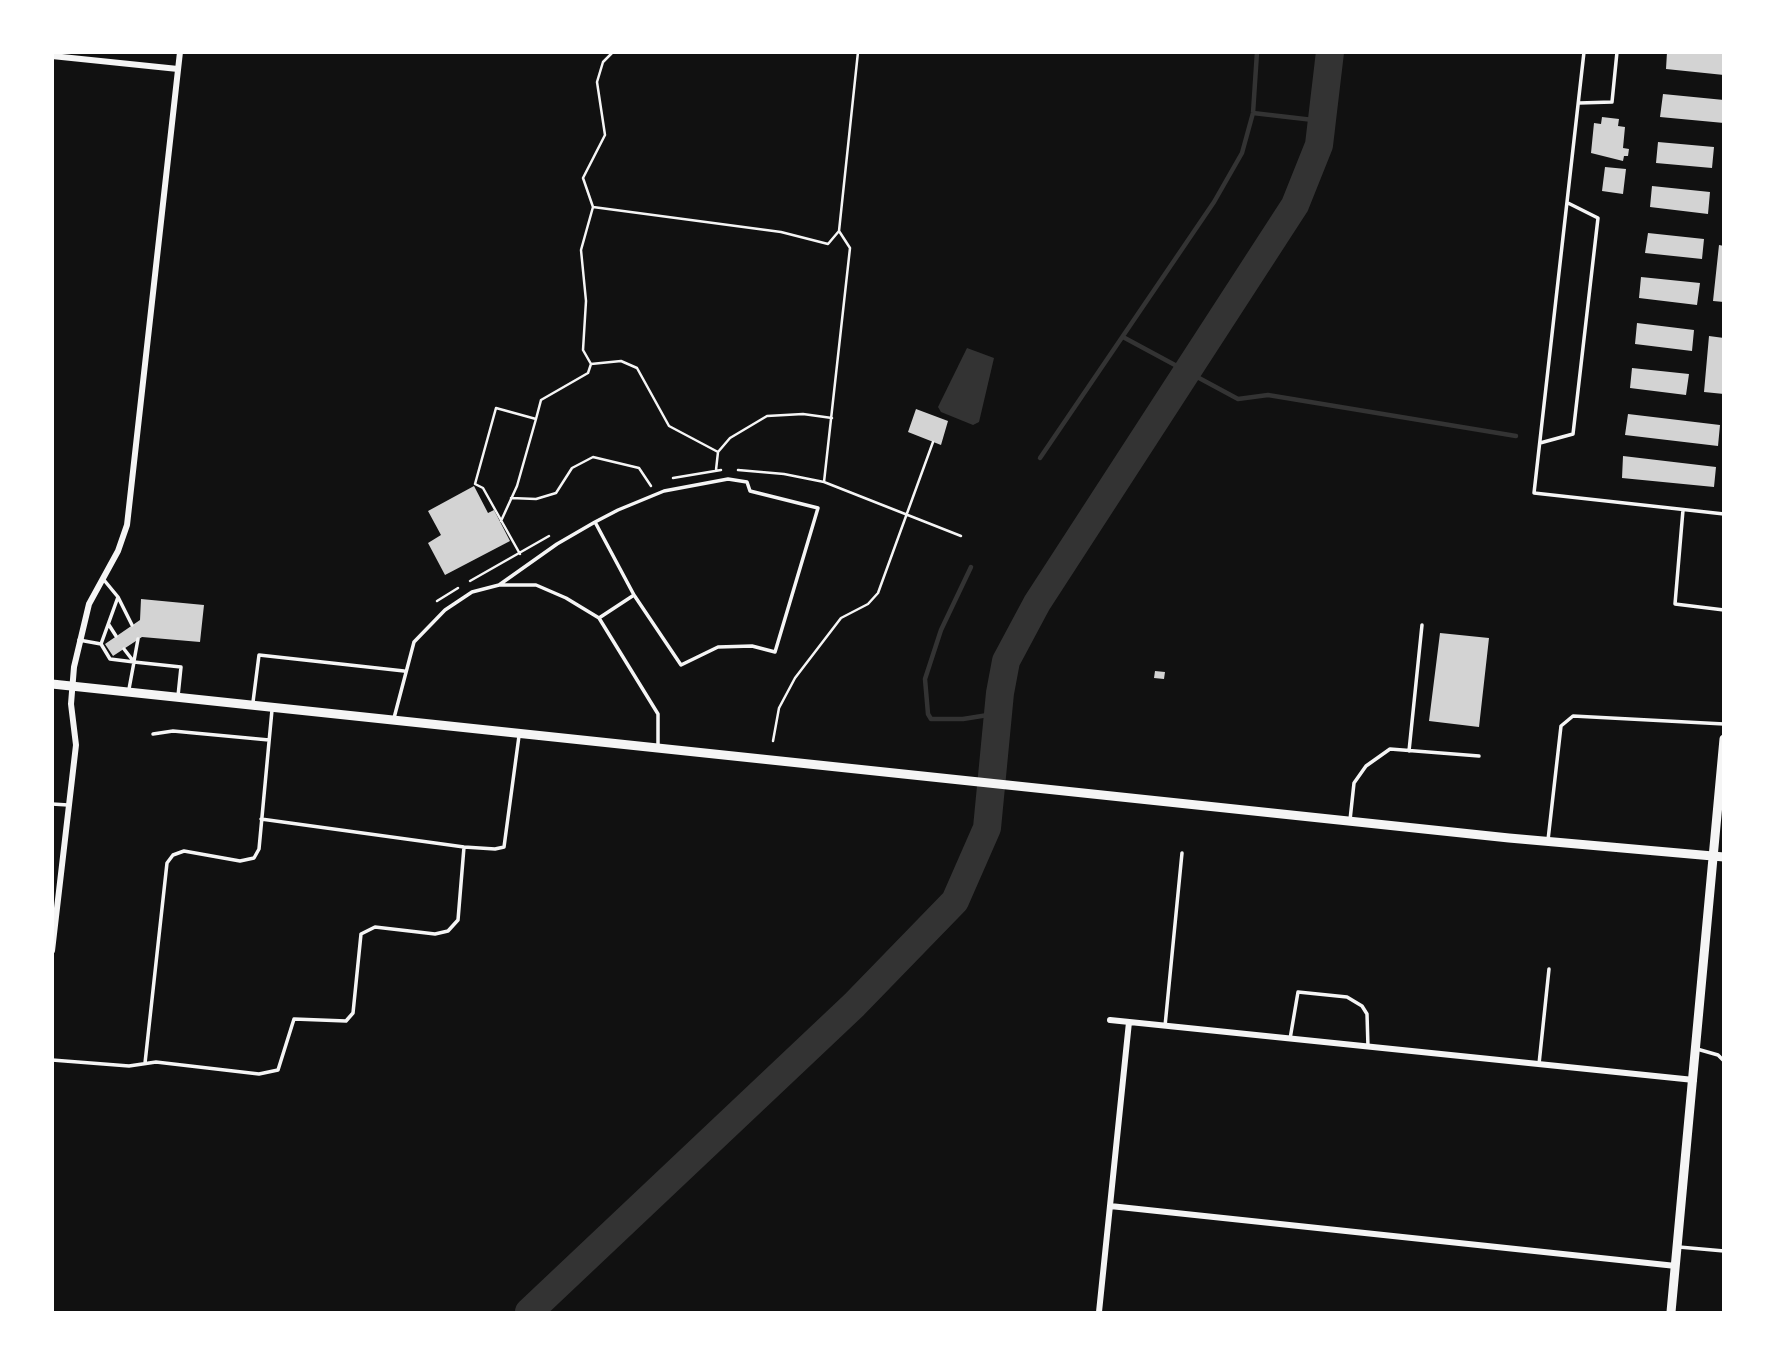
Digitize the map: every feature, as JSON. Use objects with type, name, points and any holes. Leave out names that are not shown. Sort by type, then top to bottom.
[{"type":"main road","points":[[52,684],[1547,842],[1719,857]]},
{"type":"main road","points":[[1671,1312],[1719,857],[1724,739]]},
{"type":"street","points":[[52,951],[76,745],[71,686],[89,604],[123,538],[129,511],[180,52]]},
{"type":"street","points":[[52,56],[178,69]]},
{"type":"street","points":[[1110,1020],[1694,1080]]},
{"type":"street","points":[[1099,1312],[1129,1022]]},
{"type":"street","points":[[1110,1206],[1676,1266]]},
{"type":"lane","points":[[1584,52],[1534,493],[1724,514]]},
{"type":"lane","points":[[1579,103],[1612,103],[1617,52]]},
{"type":"lane","points":[[1540,443],[1573,434],[1598,218],[1567,203]]},
{"type":"lane","points":[[499,585],[557,544],[595,522],[664,491],[728,479],[747,481],[750,491],[818,508],[775,652],[752,646],[718,647],[681,665],[634,595],[595,522]]},
{"type":"lane","points":[[1683,510],[1675,604],[1724,610]]},
{"type":"lane","points":[[103,578],[118,597],[132,625]]},
{"type":"lane","points":[[394,720],[404,671],[414,642],[444,610],[472,592],[499,585],[536,585],[566,598],[599,618],[658,714],[659,748]]},
{"type":"lane","points":[[599,618],[634,595]]},
{"type":"lane","points":[[101,644],[118,597]]},
{"type":"lane","points":[[108,625],[116,636]]},
{"type":"lane","points":[[1409,751],[1422,625]]},
{"type":"lane","points":[[128,692],[138,639]]},
{"type":"lane","points":[[79,640],[101,644],[110,659],[181,667],[178,698]]},
{"type":"lane","points":[[124,649],[134,662]]},
{"type":"lane","points":[[253,706],[259,655],[404,671]]},
{"type":"lane","points":[[145,1063],[167,863],[173,855],[184,851],[240,860],[254,858],[259,849],[272,708]]},
{"type":"lane","points":[[1547,842],[1561,726],[1573,716],[1724,724]]},
{"type":"lane","points":[[153,734],[173,731],[269,740]]},
{"type":"lane","points":[[261,819],[464,847],[504,847],[519,734]]},
{"type":"lane","points":[[1350,821],[1354,783],[1366,766],[1390,749],[1479,756]]},
{"type":"lane","points":[[52,804],[71,805]]},
{"type":"lane","points":[[52,1060],[129,1066],[156,1062],[259,1074],[278,1070],[294,1019],[346,1021],[353,1013],[361,934],[375,927],[435,934],[449,931],[458,920],[464,847]]},
{"type":"lane","points":[[1165,1026],[1182,853]]},
{"type":"lane","points":[[1539,1065],[1549,970]]},
{"type":"lane","points":[[1290,1039],[1298,992],[1347,997],[1362,1006],[1367,1014],[1368,1047]]},
{"type":"lane","points":[[1697,1049],[1717,1055],[1724,1061]]},
{"type":"lane","points":[[1677,1247],[1724,1251]]},
{"type":"path","points":[[502,521],[512,498],[541,400],[588,373],[591,364],[583,350],[586,301],[581,250],[593,207],[583,178],[605,135],[597,82],[603,62],[613,52]]},
{"type":"path","points":[[593,207],[781,232],[828,244],[839,231],[858,52]]},
{"type":"path","points":[[824,482],[850,248],[839,231]]},
{"type":"path","points":[[591,364],[621,361],[638,368],[669,426],[718,452]]},
{"type":"path","points":[[526,566],[483,488],[475,484],[496,408],[536,419]]},
{"type":"path","points":[[716,470],[718,452],[730,438],[767,416],[803,414],[831,418]]},
{"type":"path","points":[[773,741],[779,708],[795,678],[841,618],[868,604],[878,593],[933,442]]},
{"type":"path","points":[[512,498],[536,499],[556,493],[572,468],[593,457],[639,468],[650,486]]},
{"type":"path","points":[[669,480],[716,470],[785,474],[824,482],[961,536]]},
{"type":"path","points":[[640,490],[660,483]]},
{"type":"path","points":[[437,601],[554,534]]},
{"type":"shaded area","points":[[967,348],[994,358],[979,422],[973,425],[941,412],[938,407]]},
{"type":"building","points":[[1667,52],[1724,52],[1724,75],[1666,69]]},
{"type":"building","points":[[1663,94],[1724,100],[1724,123],[1660,117]]},
{"type":"building","points":[[1602,117],[1619,119],[1618,126],[1625,127],[1623,148],[1629,149],[1628,156],[1624,156],[1623,161],[1591,153],[1594,123],[1601,124]]},
{"type":"building","points":[[1658,142],[1714,147],[1712,168],[1656,163]]},
{"type":"building","points":[[1605,167],[1626,169],[1623,194],[1602,191]]},
{"type":"building","points":[[1652,186],[1710,192],[1708,214],[1650,207]]},
{"type":"building","points":[[1648,233],[1704,239],[1702,259],[1645,253]]},
{"type":"building","points":[[1719,245],[1724,246],[1724,302],[1713,301]]},
{"type":"building","points":[[1641,277],[1700,283],[1697,305],[1639,298]]},
{"type":"building","points":[[1637,323],[1694,330],[1692,351],[1635,344]]},
{"type":"building","points":[[1709,336],[1724,338],[1724,394],[1704,392]]},
{"type":"building","points":[[1632,368],[1689,374],[1686,395],[1630,388]]},
{"type":"building","points":[[916,409],[948,421],[941,445],[908,432]]},
{"type":"building","points":[[1628,414],[1720,425],[1718,446],[1625,435]]},
{"type":"building","points":[[1623,456],[1716,467],[1714,487],[1622,478]]},
{"type":"building","points":[[474,486],[488,513],[494,510],[510,541],[445,575],[428,543],[441,535],[428,511]]},
{"type":"building","points":[[141,599],[204,605],[200,642],[142,637],[113,656],[105,644],[140,620]]},
{"type":"building","points":[[1440,633],[1489,638],[1479,727],[1429,721]]},
{"type":"building","points":[[1155,671],[1165,672],[1164,679],[1154,678]]},
{"type":"waterway","points":[[1040,458],[1214,202],[1242,153],[1253,113],[1257,52]]},
{"type":"waterway","points":[[529,1312],[854,1005],[955,901],[987,828],[1000,693],[1006,661],[1037,603],[1295,205],[1319,145],[1330,52]]},
{"type":"waterway","points":[[1253,113],[1322,121]]},
{"type":"waterway","points":[[1123,337],[1238,399],[1268,395],[1516,436]]},
{"type":"waterway","points":[[971,567],[941,630],[925,679],[928,714],[931,719],[963,719],[988,715],[999,706]]}]
